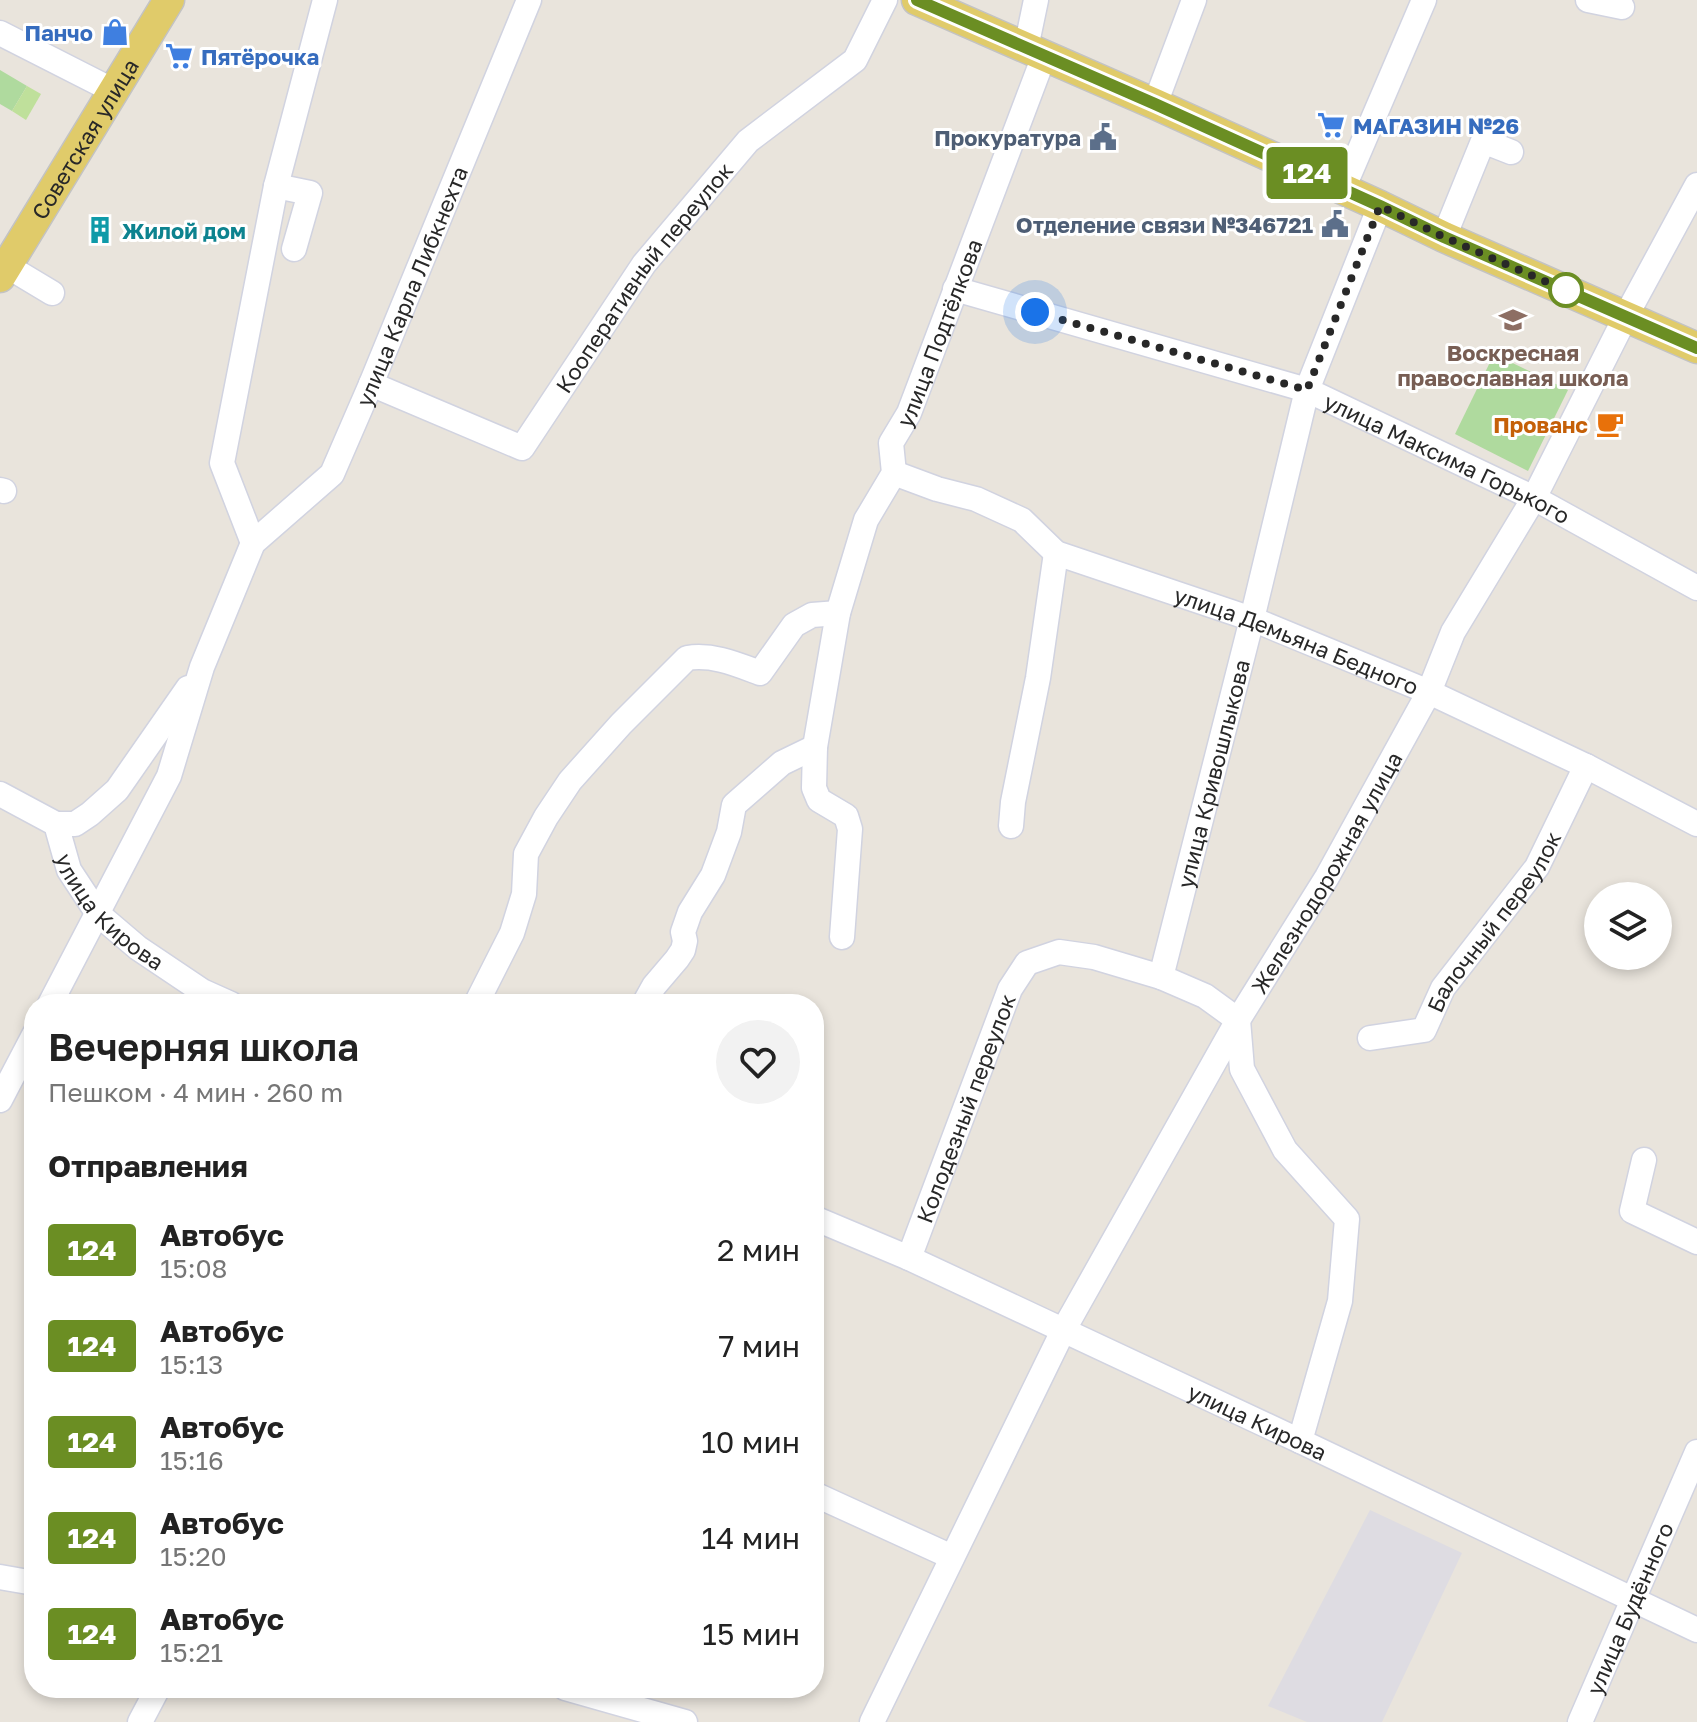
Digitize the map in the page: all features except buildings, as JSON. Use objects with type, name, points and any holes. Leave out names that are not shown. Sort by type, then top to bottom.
[{"type":"main road","name":"Советская улица","points":[[6,260],[169,0]]},
{"type":"main road","points":[[917,0],[1697,348]]},
{"type":"street","points":[[253,543],[222,463],[276,186],[325,0]]},
{"type":"street","name":"улица Карла Либкнехта","points":[[55,994],[169,776],[202,667],[253,543],[332,474],[529,0]]},
{"type":"street","name":"Кооперативный переулок","points":[[371,384],[522,448],[644,264],[748,141],[855,60],[885,0]]},
{"type":"street","name":"улица Подтёлкова","points":[[842,937],[850,829],[846,816],[819,800],[814,788],[815,747],[838,613],[866,520],[894,473],[891,443],[909,413],[955,289],[1035,52],[1036,0]]},
{"type":"street","points":[[1155,104],[1194,0]]},
{"type":"street","points":[[1343,189],[1424,0]]},
{"type":"street","points":[[1588,0],[1622,7]]},
{"type":"street","points":[[0,33],[114,91]]},
{"type":"street","points":[[1444,237],[1483,141],[1511,152]]},
{"type":"street","name":"Железнодорожная улица","points":[[872,1722],[1063,1331],[1238,1020],[1327,877],[1429,692],[1453,632],[1534,498],[1626,316],[1697,185]]},
{"type":"street","points":[[276,186],[310,193],[294,249]]},
{"type":"street","name":"улица Кривошлыкова","points":[[1161,977],[1307,390],[1380,206]]},
{"type":"street","points":[[6,260],[52,293]]},
{"type":"street","name":"улица Максима Горького","points":[[955,289],[1307,390],[1534,498],[1697,588]]},
{"type":"street","name":"улица Демьяна Бедного","points":[[894,473],[976,499],[1022,520],[1056,553],[1252,619],[1429,692],[1586,766],[1697,824]]},
{"type":"street","points":[[1011,826],[1038,678],[1056,553]]},
{"type":"street","points":[[481,994],[512,933],[524,894],[526,854],[570,781],[621,724],[687,658],[702,655],[717,658],[760,673],[794,625],[812,615],[838,613]]},
{"type":"street","name":"улица Кирова","points":[[0,794],[56,824],[75,824],[117,790],[202,667]]},
{"type":"street","points":[[650,994],[683,950],[683,932],[690,912],[713,875],[729,832],[734,805],[782,763],[815,747]]},
{"type":"street","name":"Балочный переулок","points":[[1370,1038],[1424,1030],[1443,988],[1537,867],[1586,766]]},
{"type":"street","name":"улица Кирова","points":[[56,824],[69,870],[98,914],[138,948],[209,994]]},
{"type":"street","name":"Колодезный переулок","points":[[909,1258],[1010,989],[1027,963],[1059,952],[1094,957],[1161,977]]},
{"type":"street","points":[[1161,977],[1205,996],[1238,1020],[1242,1069],[1285,1150],[1347,1219],[1340,1301],[1300,1441]]},
{"type":"street","points":[[0,1100],[24,1054]]},
{"type":"street","points":[[1644,1160],[1632,1211],[1697,1242]]},
{"type":"street","name":"улица Кирова","points":[[824,1222],[909,1258],[1697,1630]]},
{"type":"street","name":"улица Будённого","points":[[1580,1722],[1697,1452]]},
{"type":"street","points":[[824,1499],[952,1557]]},
{"type":"street","points":[[0,1577],[24,1581]]},
{"type":"street","points":[[140,1722],[153,1698]]},
{"type":"street","points":[[600,1698],[685,1722]]},
{"type":"shaded area","points":[[1370,1510],[1462,1553],[1382,1722],[1307,1722],[1268,1706]]},
{"type":"green space","points":[[0,70],[27,86],[12,111],[0,104]]},
{"type":"green space","points":[[27,86],[41,94],[26,120],[12,111]]},
{"type":"green space","points":[[1494,354],[1568,390],[1528,471],[1455,434]]},
{"type":"bus line","name":"124","points":[[917,0],[1697,348]]},
{"type":"place","name":"Панчо","points":[[115,32]]},
{"type":"place","name":"Пятёрочка","points":[[179,56]]},
{"type":"place","name":"МАГАЗИН №26","points":[[1331,125]]},
{"type":"place","name":"Прокуратура","points":[[1103,137]]},
{"type":"place","name":"Отделение связи №346721","points":[[1335,224]]},
{"type":"place","name":"Жилой дом","points":[[100,230]]},
{"type":"place","name":"Воскресная православная школа","points":[[1513,320]]},
{"type":"place","name":"Прованс","points":[[1610,424]]},
{"type":"route","points":[[1035,312],[1307,390],[1380,206],[1574,294],[1566,290]]}]
